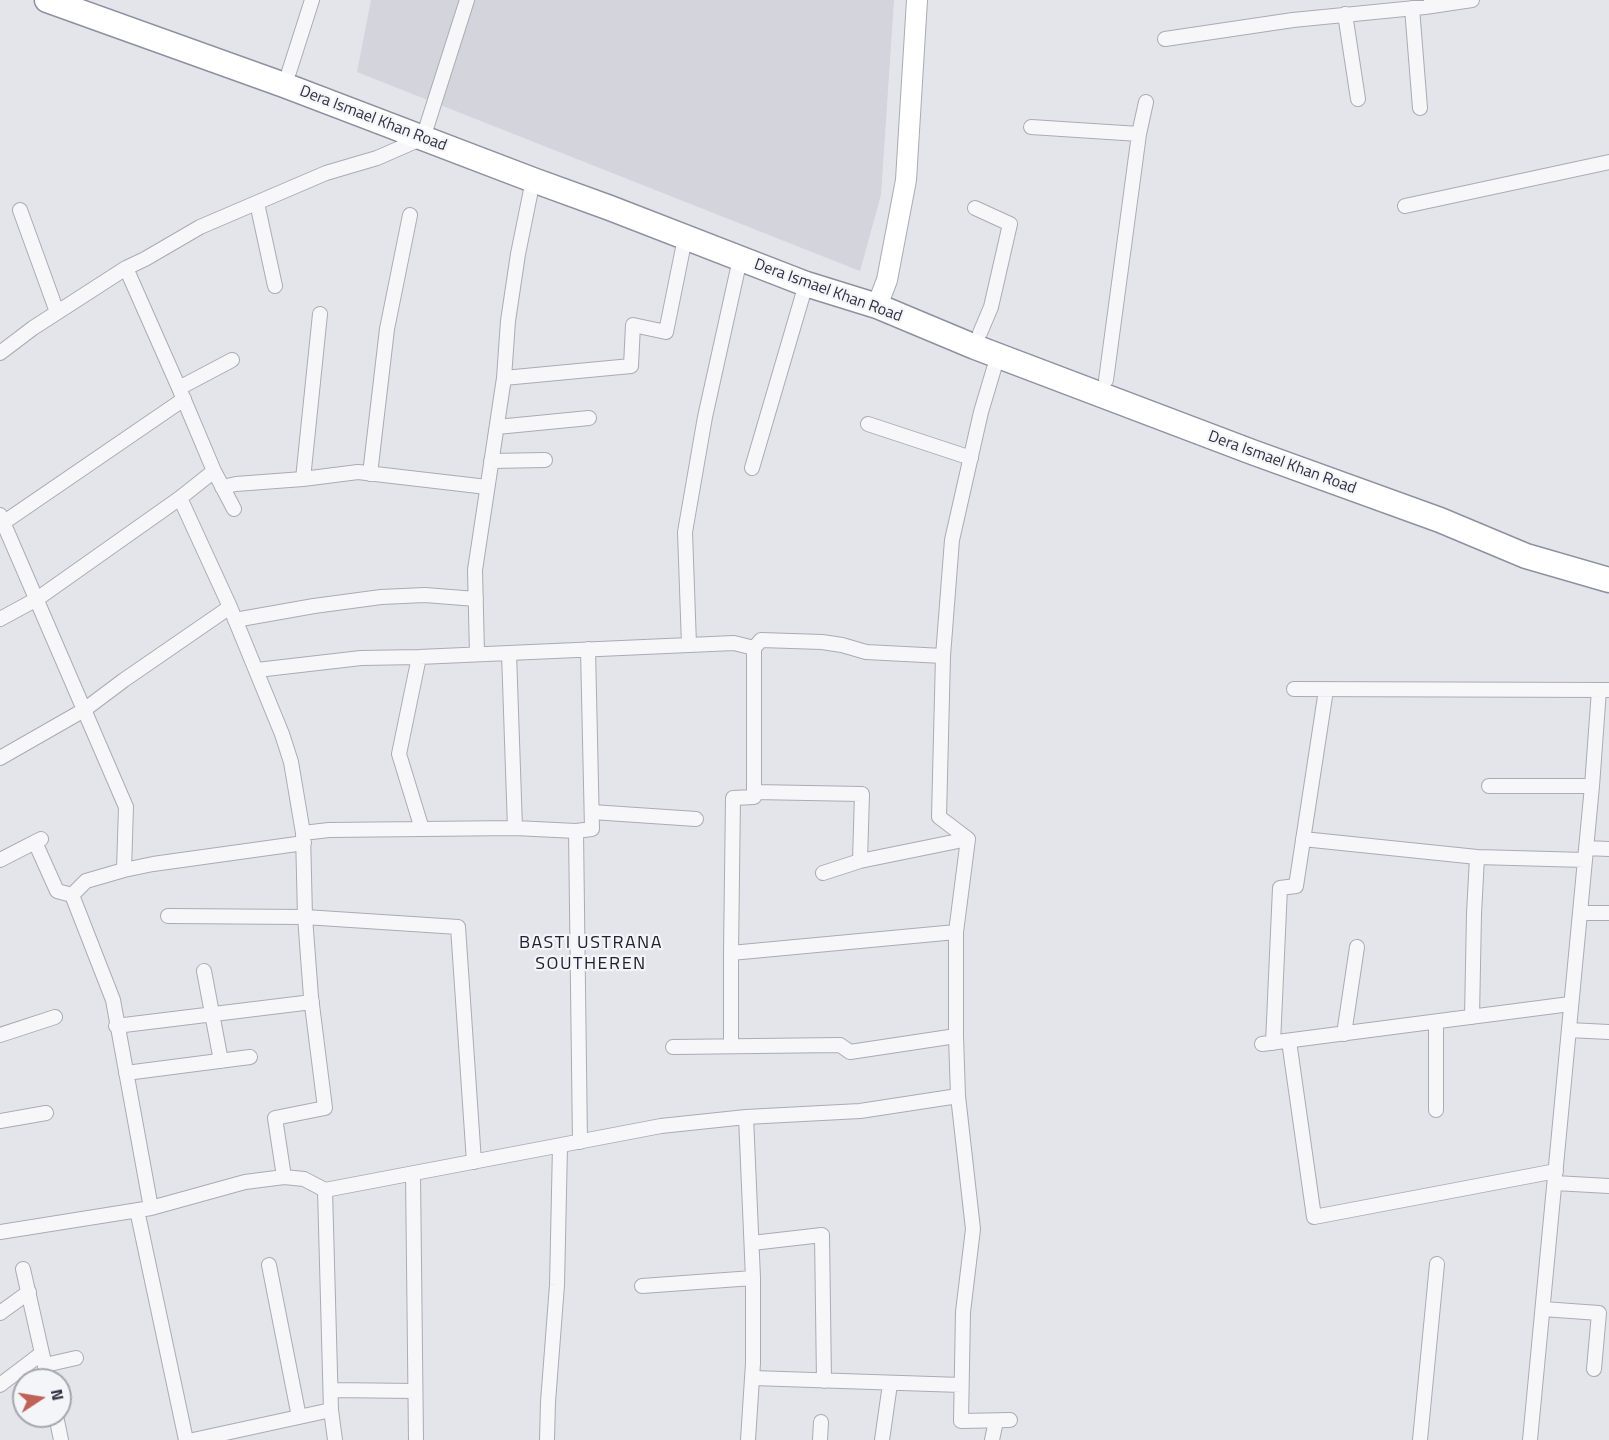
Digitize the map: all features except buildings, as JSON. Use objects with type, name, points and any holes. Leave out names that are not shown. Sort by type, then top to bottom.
[{"type":"highway","name":"Dera Ismael Khan Road","points":[[47,0],[284,86],[615,194],[880,299],[998,356],[1440,520],[1526,556],[1609,580]]},
{"type":"highway","name":"Dera Ismael Khan Road","points":[[89,0],[289,72],[533,180],[806,284],[880,299],[980,333],[1445,507],[1531,542],[1609,567]]},
{"type":"street","points":[[289,72],[312,0]]},
{"type":"street","points":[[0,353],[33,328],[126,268],[200,226],[326,173],[377,158],[426,131],[467,0]]},
{"type":"street","points":[[880,299],[887,280],[906,180],[917,0]]},
{"type":"street","points":[[1165,39],[1293,20],[1472,0]]},
{"type":"street","points":[[1420,5],[1420,108]]},
{"type":"street","points":[[1345,14],[1358,99]]},
{"type":"street","points":[[1106,380],[1139,134],[1146,102]]},
{"type":"street","points":[[1031,127],[1139,134]]},
{"type":"street","points":[[1405,206],[1609,162]]},
{"type":"street","points":[[477,654],[474,570],[504,378],[508,321],[533,180]]},
{"type":"street","points":[[257,203],[275,286]]},
{"type":"street","points":[[975,208],[1010,225],[991,308],[980,333]]},
{"type":"street","points":[[20,210],[57,312]]},
{"type":"street","points":[[370,474],[387,329],[410,215]]},
{"type":"street","points":[[504,378],[631,366],[633,326],[666,333],[686,238]]},
{"type":"street","points":[[689,645],[685,532],[705,417],[740,259]]},
{"type":"street","points":[[126,268],[214,471],[234,509]]},
{"type":"street","points":[[752,468],[806,284]]},
{"type":"street","points":[[303,480],[320,314]]},
{"type":"street","points":[[968,839],[939,817],[943,656],[952,540],[981,412],[998,356]]},
{"type":"street","points":[[124,870],[126,807],[1,521],[232,360]]},
{"type":"street","points":[[497,427],[589,418]]},
{"type":"street","points":[[867,424],[970,458]]},
{"type":"street","points":[[491,461],[545,460]]},
{"type":"street","points":[[0,619],[37,599],[180,498],[214,471]]},
{"type":"street","points":[[222,487],[303,480],[358,472],[487,487]]},
{"type":"street","points":[[180,498],[233,614],[291,762],[303,838],[312,1002],[325,1108],[275,1118],[284,1177]]},
{"type":"street","points":[[0,758],[84,711],[124,680],[233,614],[304,608],[381,597],[425,595],[476,599]]},
{"type":"street","points":[[731,1046],[733,798],[754,796],[754,648],[761,640],[822,642],[866,652],[943,656]]},
{"type":"street","points":[[256,670],[361,658],[734,643],[754,648]]},
{"type":"street","points":[[72,895],[86,881],[124,870],[303,838],[329,830],[515,828],[576,831],[592,829],[588,649]]},
{"type":"street","points":[[509,653],[515,828]]},
{"type":"street","points":[[419,657],[399,754],[422,829]]},
{"type":"street","points":[[1294,689],[1604,690],[1570,1004],[1530,1440]]},
{"type":"street","points":[[1326,690],[1296,886],[1280,888],[1268,1044],[1570,1004]]},
{"type":"street","points":[[1489,786],[1592,786]]},
{"type":"street","points":[[754,792],[862,794],[860,861]]},
{"type":"street","points":[[592,812],[696,819]]},
{"type":"street","points":[[576,831],[580,1142]]},
{"type":"street","points":[[823,873],[860,861],[968,839]]},
{"type":"street","points":[[968,839],[956,932],[958,1096],[973,1229],[963,1312],[961,1421],[1003,1421],[992,1440]]},
{"type":"street","points":[[1303,839],[1477,858],[1586,854],[1609,849]]},
{"type":"street","points":[[0,860],[38,841],[57,891],[72,895]]},
{"type":"street","points":[[1472,1017],[1477,858]]},
{"type":"street","points":[[72,895],[112,1000],[126,1073],[144,1209],[186,1440]]},
{"type":"street","points":[[1580,913],[1609,913]]},
{"type":"street","points":[[168,916],[306,917],[458,927],[474,1162]]},
{"type":"street","points":[[731,953],[956,932]]},
{"type":"street","points":[[1344,1034],[1357,947]]},
{"type":"street","points":[[204,971],[220,1061]]},
{"type":"street","points":[[116,1026],[312,1002]]},
{"type":"street","points":[[0,1035],[55,1017]]},
{"type":"street","points":[[1436,1022],[1436,1110]]},
{"type":"street","points":[[1569,1030],[1609,1032]]},
{"type":"street","points":[[673,1047],[840,1045],[850,1052],[956,1036]]},
{"type":"street","points":[[1289,1041],[1314,1217],[1555,1177],[1609,1186]]},
{"type":"street","points":[[126,1073],[250,1057]]},
{"type":"street","points":[[0,1232],[144,1209],[245,1182],[284,1177],[304,1179],[325,1190],[661,1126],[746,1117],[860,1111],[958,1096]]},
{"type":"street","points":[[0,1121],[46,1113]]},
{"type":"street","points":[[746,1117],[753,1278],[753,1378],[748,1440]]},
{"type":"street","points":[[547,1440],[557,1285],[560,1146]]},
{"type":"street","points":[[413,1174],[416,1440]]},
{"type":"street","points":[[325,1190],[331,1410],[335,1440]]},
{"type":"street","points":[[752,1243],[822,1235],[825,1381]]},
{"type":"street","points":[[1420,1440],[1437,1264]]},
{"type":"street","points":[[269,1265],[299,1417]]},
{"type":"street","points":[[23,1269],[45,1368]]},
{"type":"street","points":[[642,1286],[753,1278]]},
{"type":"street","points":[[0,1313],[28,1292]]},
{"type":"street","points":[[1543,1309],[1599,1313],[1594,1369]]},
{"type":"street","points":[[0,1385],[43,1359],[76,1358]]},
{"type":"street","points":[[753,1378],[961,1385]]},
{"type":"street","points":[[882,1440],[890,1384]]},
{"type":"street","points":[[331,1390],[415,1391]]},
{"type":"street","points":[[193,1440],[331,1410]]},
{"type":"street","points":[[821,1422],[821,1440]]},
{"type":"shaded area","points":[[371,0],[894,0],[881,195],[860,271],[357,72]]},
{"type":"district","name":"BASTI USTRANA SOUTHEREN","points":[[591,954]]}]
